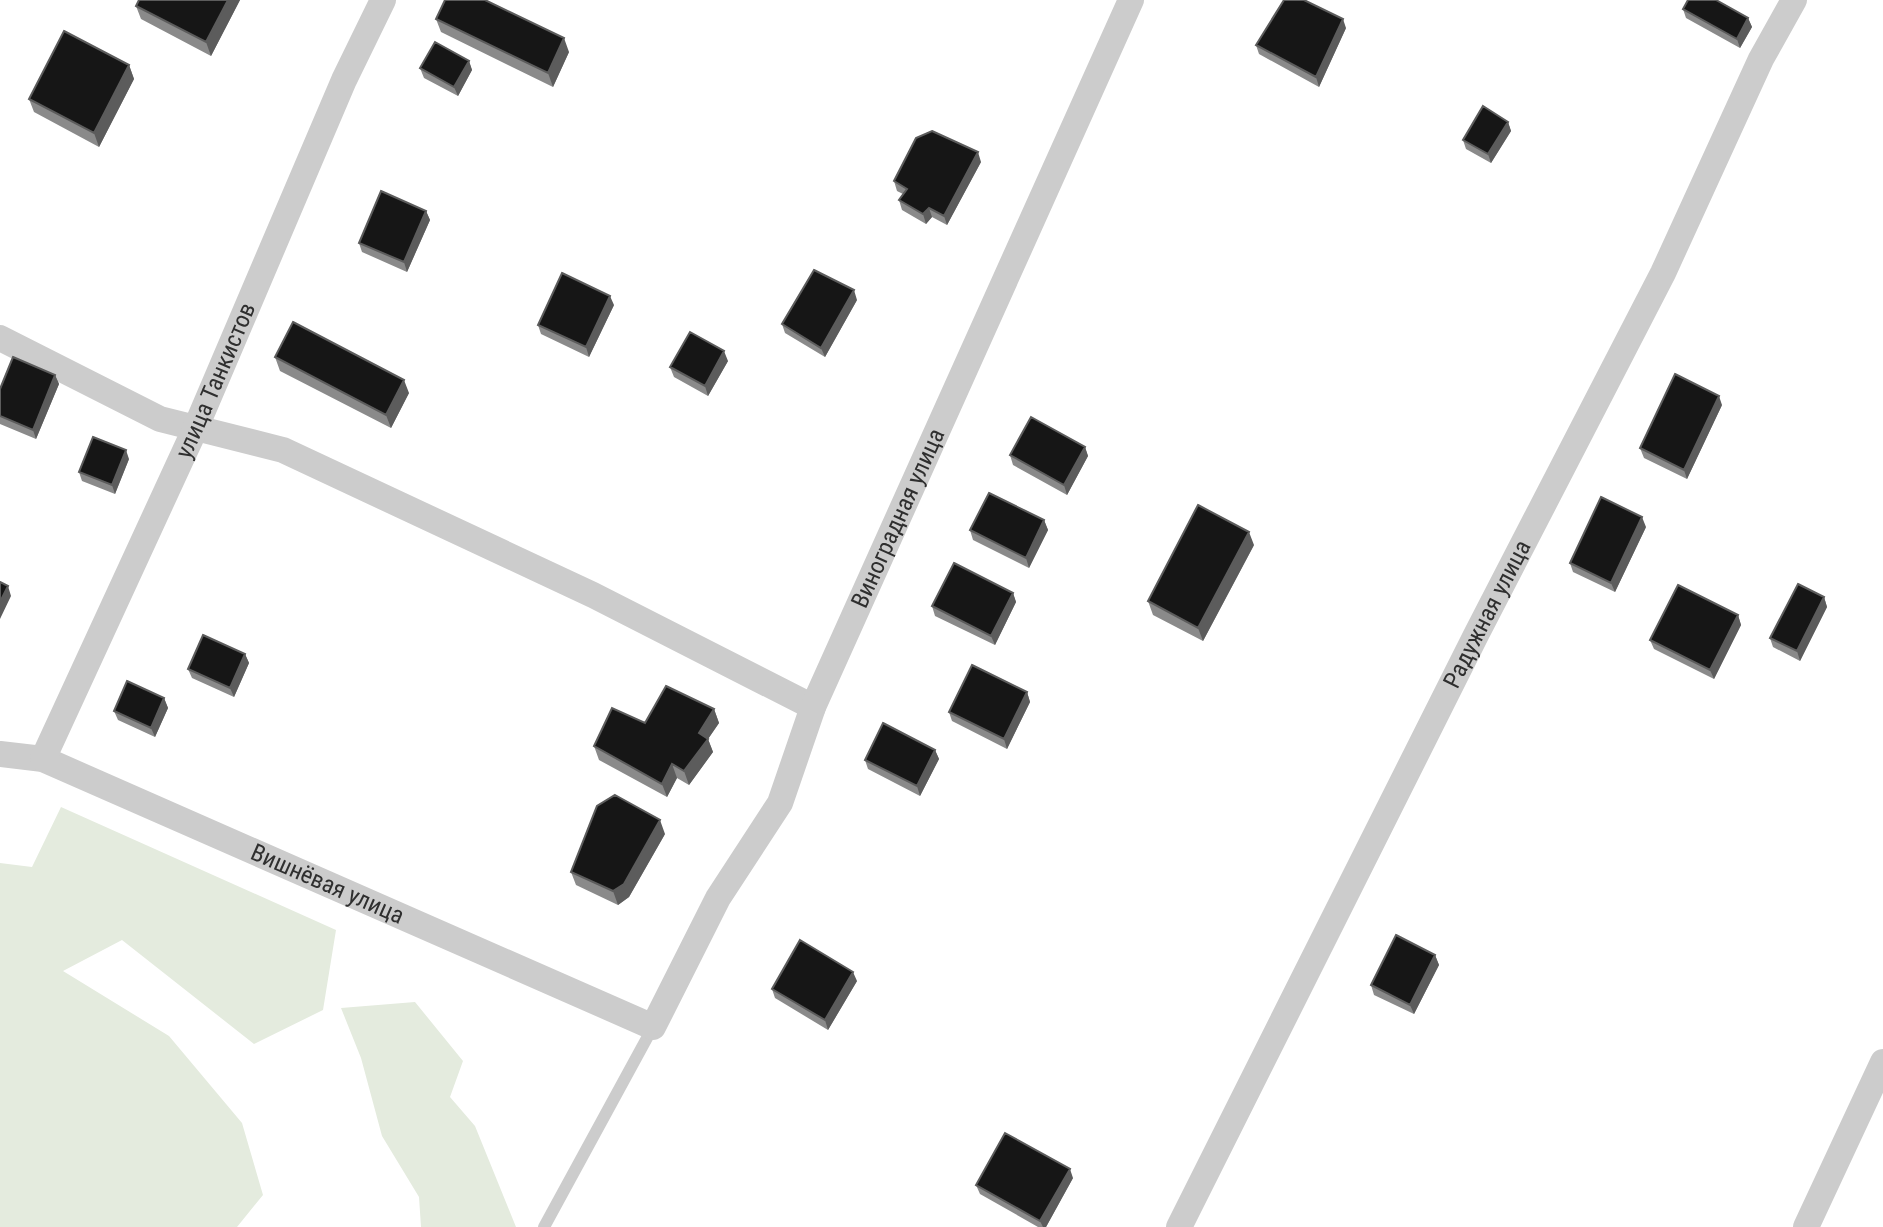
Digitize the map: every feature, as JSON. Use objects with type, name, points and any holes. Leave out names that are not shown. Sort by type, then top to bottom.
[{"type":"street","name":"улица Танкистов","points":[[43,759],[196,427],[344,80],[383,0]]},
{"type":"street","name":"Виноградная улица","points":[[653,1027],[718,898],[780,803],[813,707],[1131,0]]},
{"type":"street","name":"Радужная улица","points":[[1179,1227],[1484,619],[1663,273],[1761,59],[1794,0]]},
{"type":"street","points":[[0,338],[160,419],[283,450],[593,595],[813,707]]},
{"type":"street","name":"Вишнёвая улица","points":[[0,754],[43,759],[653,1027]]},
{"type":"street","points":[[1806,1227],[1883,1062]]},
{"type":"lane","points":[[544,1227],[653,1027]]},
{"type":"shaded area","points":[[61,807],[336,930],[323,1010],[254,1044],[122,940],[63,971],[169,1036],[242,1123],[263,1195],[237,1227],[0,1227],[0,863],[32,867]]},
{"type":"shaded area","points":[[415,1002],[463,1061],[450,1097],[475,1126],[516,1227],[421,1227],[419,1197],[382,1136],[361,1058],[341,1008]]},
{"type":"building","points":[[139,0],[228,0],[206,42],[136,6]]},
{"type":"building","points":[[445,0],[485,0],[564,38],[548,73],[436,19]]},
{"type":"building","points":[[1284,0],[1304,0],[1343,19],[1316,77],[1256,45]]},
{"type":"building","points":[[1688,0],[1716,0],[1748,18],[1737,39],[1683,9]]},
{"type":"building","points":[[64,31],[129,65],[94,133],[29,99]]},
{"type":"building","points":[[435,42],[469,61],[454,87],[420,68]]},
{"type":"building","points":[[1483,106],[1508,122],[1488,154],[1463,140]]},
{"type":"building","points":[[932,131],[978,152],[944,216],[929,208],[923,214],[899,200],[907,189],[894,181],[916,138]]},
{"type":"building","points":[[381,191],[426,211],[404,262],[359,243]]},
{"type":"building","points":[[814,270],[854,290],[821,348],[782,324]]},
{"type":"building","points":[[562,273],[610,296],[586,347],[538,325]]},
{"type":"building","points":[[293,322],[404,380],[386,415],[275,357]]},
{"type":"building","points":[[690,332],[724,351],[705,386],[670,367]]},
{"type":"building","points":[[13,357],[55,375],[33,430],[0,416],[0,389]]},
{"type":"building","points":[[1675,374],[1719,396],[1684,470],[1640,448]]},
{"type":"building","points":[[1031,417],[1085,447],[1064,485],[1010,455]]},
{"type":"building","points":[[93,437],[126,450],[112,485],[79,472]]},
{"type":"building","points":[[989,493],[1044,520],[1026,558],[970,530]]},
{"type":"building","points":[[1601,497],[1642,517],[1611,583],[1570,563]]},
{"type":"building","points":[[1198,505],[1249,532],[1198,628],[1148,601]]},
{"type":"building","points":[[954,563],[1013,593],[991,636],[932,606]]},
{"type":"building","points":[[0,582],[8,586],[0,602]]},
{"type":"building","points":[[1798,584],[1824,597],[1797,651],[1770,638]]},
{"type":"building","points":[[1678,585],[1738,615],[1710,670],[1650,640]]},
{"type":"building","points":[[203,635],[245,654],[230,688],[188,669]]},
{"type":"building","points":[[972,665],[1027,692],[1004,739],[949,712]]},
{"type":"building","points":[[127,681],[164,698],[151,728],[114,711]]},
{"type":"building","points":[[666,686],[714,709],[699,733],[708,739],[684,771],[672,764],[662,784],[594,746],[612,708],[645,723]]},
{"type":"building","points":[[883,723],[935,750],[917,786],[865,760]]},
{"type":"building","points":[[615,795],[660,820],[624,884],[613,891],[571,872],[597,806]]},
{"type":"building","points":[[1396,935],[1435,955],[1410,1005],[1371,985]]},
{"type":"building","points":[[800,940],[853,972],[825,1020],[772,989]]},
{"type":"building","points":[[1005,1133],[1070,1169],[1040,1221],[976,1185]]}]
